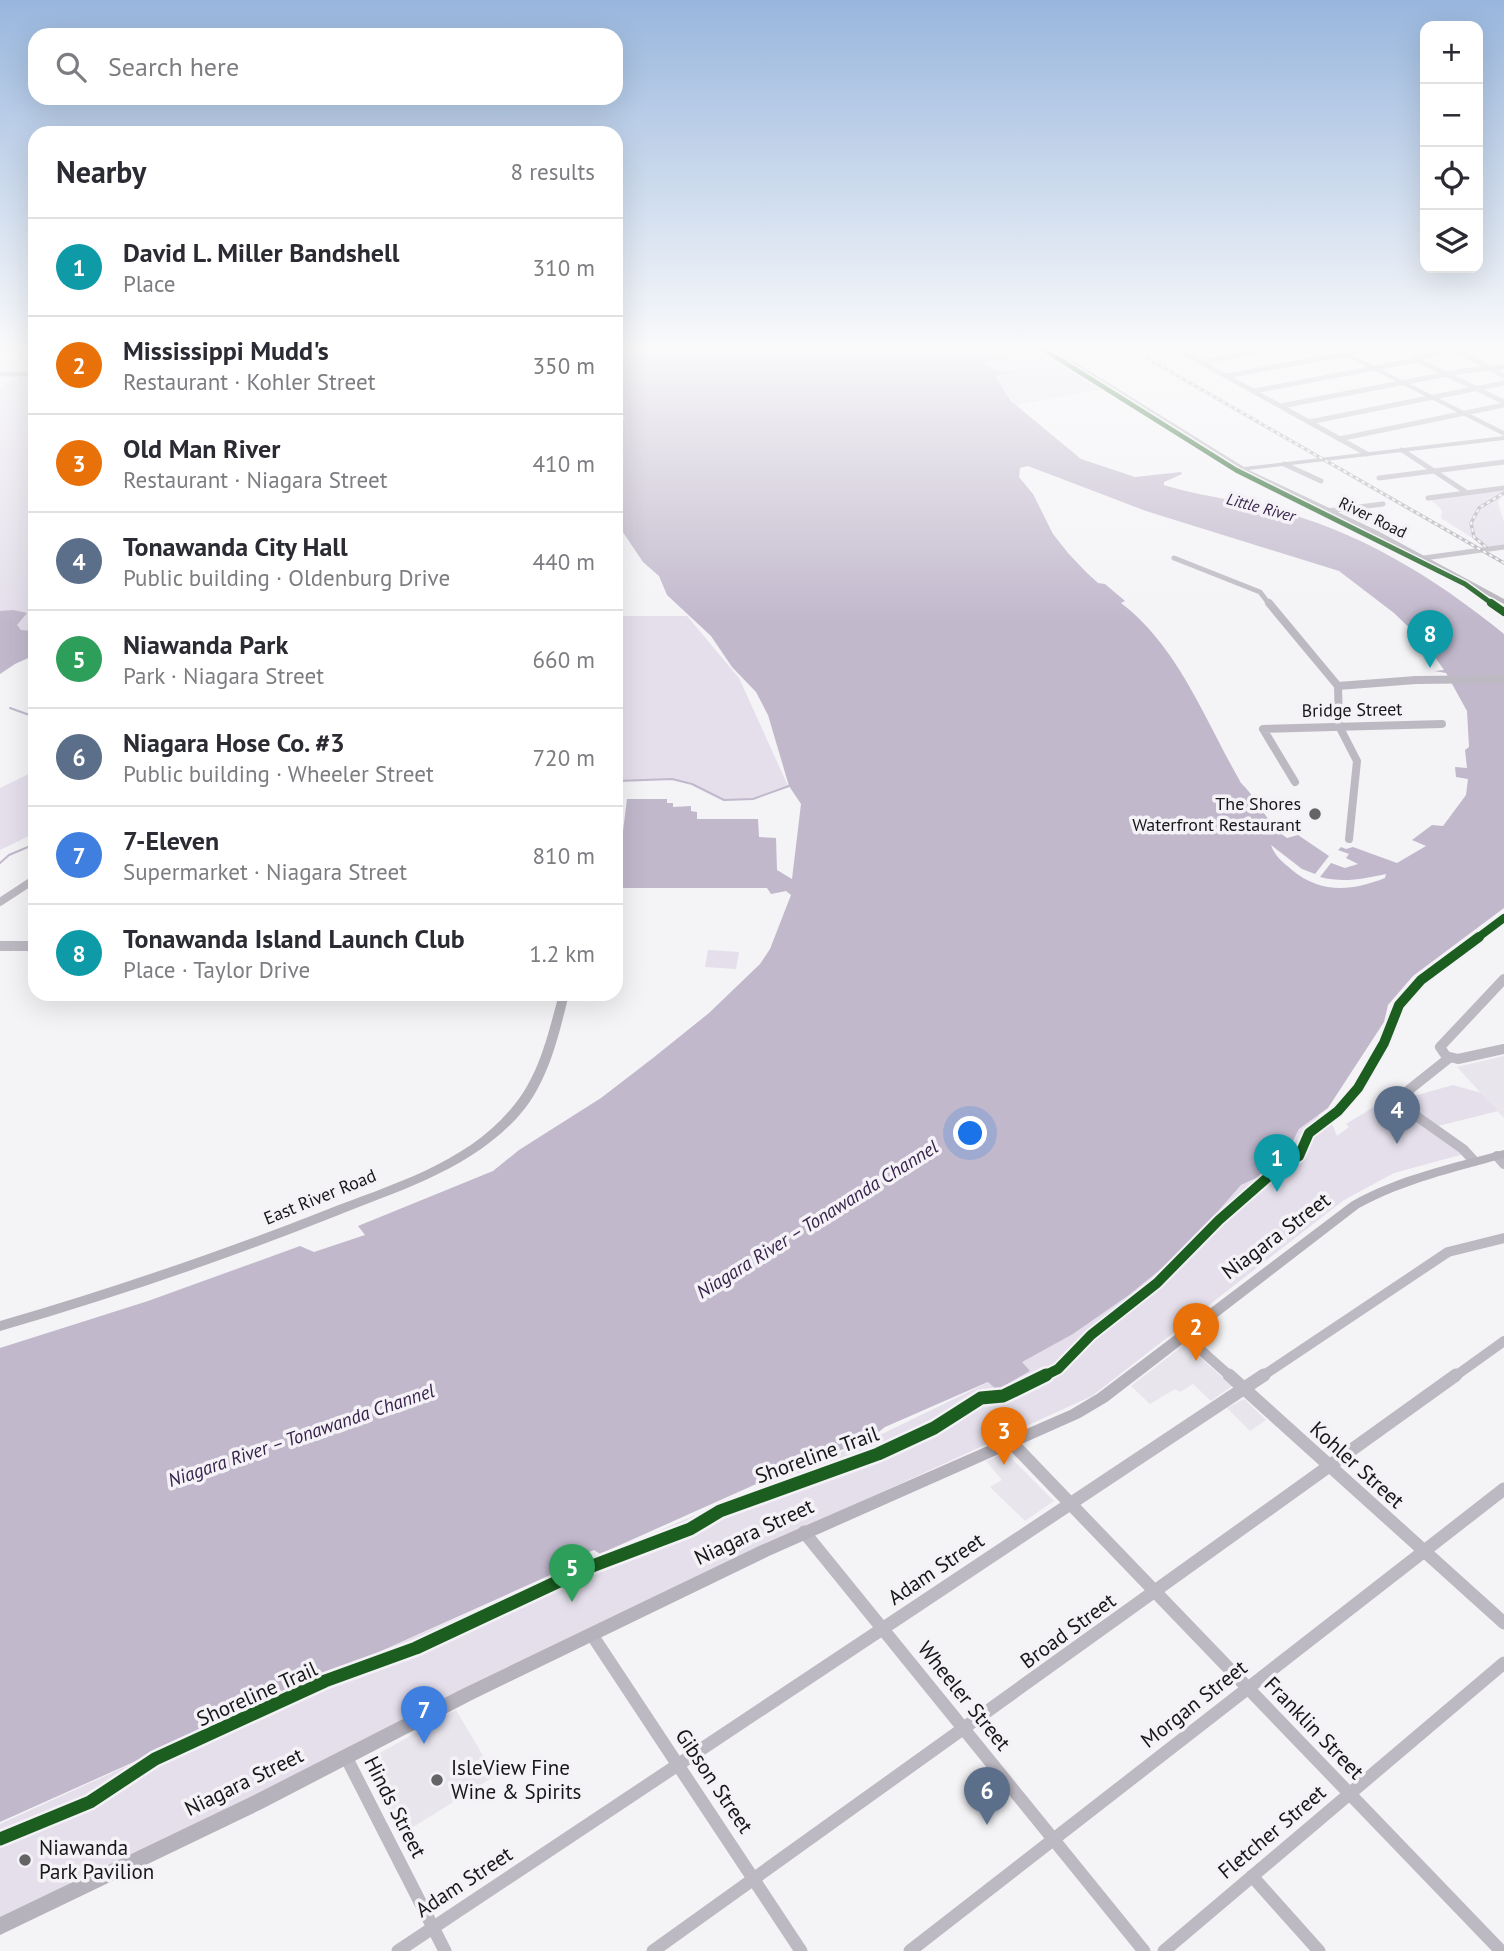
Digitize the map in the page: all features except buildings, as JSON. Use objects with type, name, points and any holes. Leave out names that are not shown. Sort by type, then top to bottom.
[{"type":"main road","name":"River Road","points":[[1195,440],[1242,469],[1424,558],[1504,602]]},
{"type":"main road","points":[[1242,469],[1475,440]]},
{"type":"main road","name":"East River Road","points":[[0,1326],[290,1229],[420,1176],[463,1155],[495,1133],[526,1100],[546,1056],[562,1001]]},
{"type":"main road","name":"Niagara Street","points":[[0,1926],[346,1757],[468,1694],[804,1532],[1088,1407],[1366,1198],[1405,1179],[1474,1161],[1502,1158]]},
{"type":"street","points":[[1341,440],[1367,454]]},
{"type":"street","points":[[1402,450],[1466,492]]},
{"type":"street","points":[[1379,478],[1504,462]]},
{"type":"street","points":[[1284,464],[1321,481]]},
{"type":"street","points":[[1428,498],[1504,488]]},
{"type":"street","points":[[1327,510],[1383,503]]},
{"type":"street","points":[[1424,558],[1504,547]]},
{"type":"street","points":[[1174,558],[1260,592],[1338,686],[1339,726],[1357,761],[1349,839]]},
{"type":"street","points":[[1338,686],[1504,679]]},
{"type":"street","name":"Bridge Street","points":[[1263,729],[1442,724]]},
{"type":"street","points":[[1263,729],[1295,782]]},
{"type":"street","points":[[0,902],[28,884]]},
{"type":"street","points":[[0,946],[28,946]]},
{"type":"street","points":[[1449,1058],[1441,1050],[1442,1045],[1472,1009],[1504,979]]},
{"type":"street","points":[[1474,1161],[1463,1149],[1395,1101],[1449,1058],[1464,1058],[1504,1049]]},
{"type":"street","name":"Adam Street","points":[[398,1951],[1448,1252],[1504,1238]]},
{"type":"street","name":"Kohler Street","points":[[1184,1335],[1504,1623]]},
{"type":"street","name":"Broad Street","points":[[653,1951],[1504,1341]]},
{"type":"street","name":"Franklin Street","points":[[1011,1442],[1501,1951]]},
{"type":"street","name":"Morgan Street","points":[[910,1951],[1504,1489]]},
{"type":"street","name":"Wheeler Street","points":[[804,1532],[1144,1951]]},
{"type":"street","name":"Gibson Street","points":[[592,1635],[802,1951]]},
{"type":"street","name":"Fletcher Street","points":[[1164,1951],[1504,1663]]},
{"type":"street","name":"Hinds Street","points":[[346,1757],[445,1951]]},
{"type":"street","points":[[1252,1876],[1319,1951]]},
{"type":"shaded area","points":[[0,440],[28,440],[28,638],[0,635]]},
{"type":"shaded area","points":[[1504,489],[1498,503],[1504,522],[1504,549],[1493,551],[1441,518],[1442,510],[1430,499]]},
{"type":"shaded area","points":[[623,616],[687,616],[739,678],[788,786],[753,799],[725,800],[692,784],[672,779],[623,781]]},
{"type":"shaded area","points":[[28,774],[28,836],[0,850],[0,788]]},
{"type":"shaded area","points":[[708,950],[739,952],[736,969],[705,967]]},
{"type":"shaded area","points":[[1504,1056],[1504,1118],[1457,1067]]},
{"type":"shaded area","points":[[1453,1085],[1481,1093],[1498,1111],[1434,1127],[1471,1152],[1394,1173],[1344,1200],[1092,1396],[797,1531],[0,1919],[0,1824],[333,1672],[880,1435],[989,1382],[997,1390],[1030,1371],[1021,1362],[1073,1334],[1129,1295],[1182,1251],[1241,1185],[1256,1178],[1289,1149],[1299,1129],[1318,1115],[1332,1124],[1337,1136],[1349,1127],[1346,1124],[1400,1091],[1407,1098]]},
{"type":"shaded area","points":[[1185,1344],[1232,1386],[1211,1401],[1193,1384],[1180,1392],[1175,1389],[1150,1404],[1131,1386]]},
{"type":"shaded area","points":[[1244,1399],[1266,1420],[1250,1431],[1227,1408]]},
{"type":"shaded area","points":[[1006,1453],[1054,1501],[1025,1521],[990,1487],[1002,1480],[986,1461]]},
{"type":"shaded area","points":[[456,1710],[495,1776],[402,1834],[364,1762]]},
{"type":"water","points":[[623,440],[1058,440],[1081,459],[1135,477],[1181,472],[1182,474],[1164,482],[1164,485],[1255,505],[1332,528],[1421,574],[1504,634],[1504,908],[1413,976],[1388,1005],[1384,1022],[1328,1108],[1299,1129],[1289,1149],[1256,1178],[1241,1185],[1183,1251],[1129,1295],[1073,1334],[1022,1362],[1030,1371],[997,1390],[988,1382],[885,1427],[871,1438],[754,1485],[600,1554],[594,1550],[579,1556],[575,1564],[0,1822],[0,1348],[148,1301],[300,1246],[314,1252],[365,1235],[358,1226],[493,1171],[519,1150],[601,1098],[653,1058],[709,1013],[760,964],[770,949],[791,895],[786,891],[771,894],[767,888],[623,888],[623,831],[627,799],[667,799],[667,803],[673,803],[673,807],[691,806],[691,811],[697,812],[697,819],[758,819],[759,837],[776,838],[777,870],[792,879],[801,804],[789,786],[768,715],[756,692],[732,667],[711,636],[667,595],[659,576],[643,562],[623,532]],"holes":[[[1028,466],[1146,511],[1339,571],[1394,613],[1426,644],[1444,670],[1434,671],[1446,673],[1467,711],[1469,747],[1465,750],[1467,768],[1455,767],[1456,777],[1468,779],[1466,795],[1443,826],[1432,825],[1412,840],[1426,846],[1397,863],[1353,847],[1341,847],[1338,850],[1349,854],[1346,858],[1358,864],[1345,868],[1331,863],[1320,877],[1345,880],[1386,874],[1385,878],[1349,888],[1325,887],[1303,878],[1275,853],[1271,845],[1302,869],[1315,874],[1329,856],[1298,835],[1287,838],[1274,826],[1241,783],[1175,663],[1159,641],[1121,603],[1125,601],[1105,584],[1098,583],[1068,553],[1053,534],[1033,494],[1019,477],[1020,468]]]},
{"type":"water","points":[[0,611],[27,613],[17,625],[21,630],[28,630],[28,658],[0,674]]},
{"type":"waterway","points":[[10,708],[28,714]]},
{"type":"waterway","points":[[623,781],[672,779],[692,784],[724,800],[753,799],[789,786]]},
{"type":"waterway","points":[[0,863],[9,855],[28,847]]},
{"type":"railway","points":[[1290,440],[1504,563]]},
{"type":"railway","points":[[1486,547],[1474,537],[1471,523],[1479,508],[1504,493]]},
{"type":"cycle path","points":[[1188,440],[1236,470],[1465,584],[1504,612]]},
{"type":"cycle path","name":"Shoreline Trail","points":[[0,1839],[90,1802],[155,1759],[325,1681],[416,1648],[587,1568],[690,1529],[720,1511],[878,1454],[934,1428],[981,1398],[1003,1396],[1058,1369],[1091,1335],[1157,1283],[1219,1220],[1282,1165],[1299,1156],[1309,1133],[1338,1111],[1358,1088],[1384,1043],[1399,1005],[1421,980],[1504,918]]},
{"type":"place","name":"Tonawanda Island Launch Club","points":[[1430,668]]},
{"type":"place","name":"The Shores Waterfront Restaurant","points":[[1315,814]]},
{"type":"place","name":"Tonawanda City Hall","points":[[1397,1144]]},
{"type":"place","name":"David L. Miller Bandshell","points":[[1277,1192]]},
{"type":"place","name":"Mississippi Mudd's","points":[[1196,1361]]},
{"type":"place","name":"Old Man River","points":[[1004,1465]]},
{"type":"place","name":"Niawanda Park","points":[[572,1602]]},
{"type":"place","name":"7-Eleven","points":[[424,1744]]},
{"type":"place","name":"IsleView Fine Wine & Spirits","points":[[437,1780]]},
{"type":"place","name":"Niagara Hose Co. #3","points":[[987,1825]]},
{"type":"place","name":"Niawanda Park Pavilion","points":[[25,1860]]},
{"type":"water label","name":"Little River","points":[[1261,507]]},
{"type":"water label","name":"Niagara River – Tonawanda Channel","points":[[817,1219]]},
{"type":"water label","name":"Niagara River – Tonawanda Channel","points":[[301,1435]]}]
